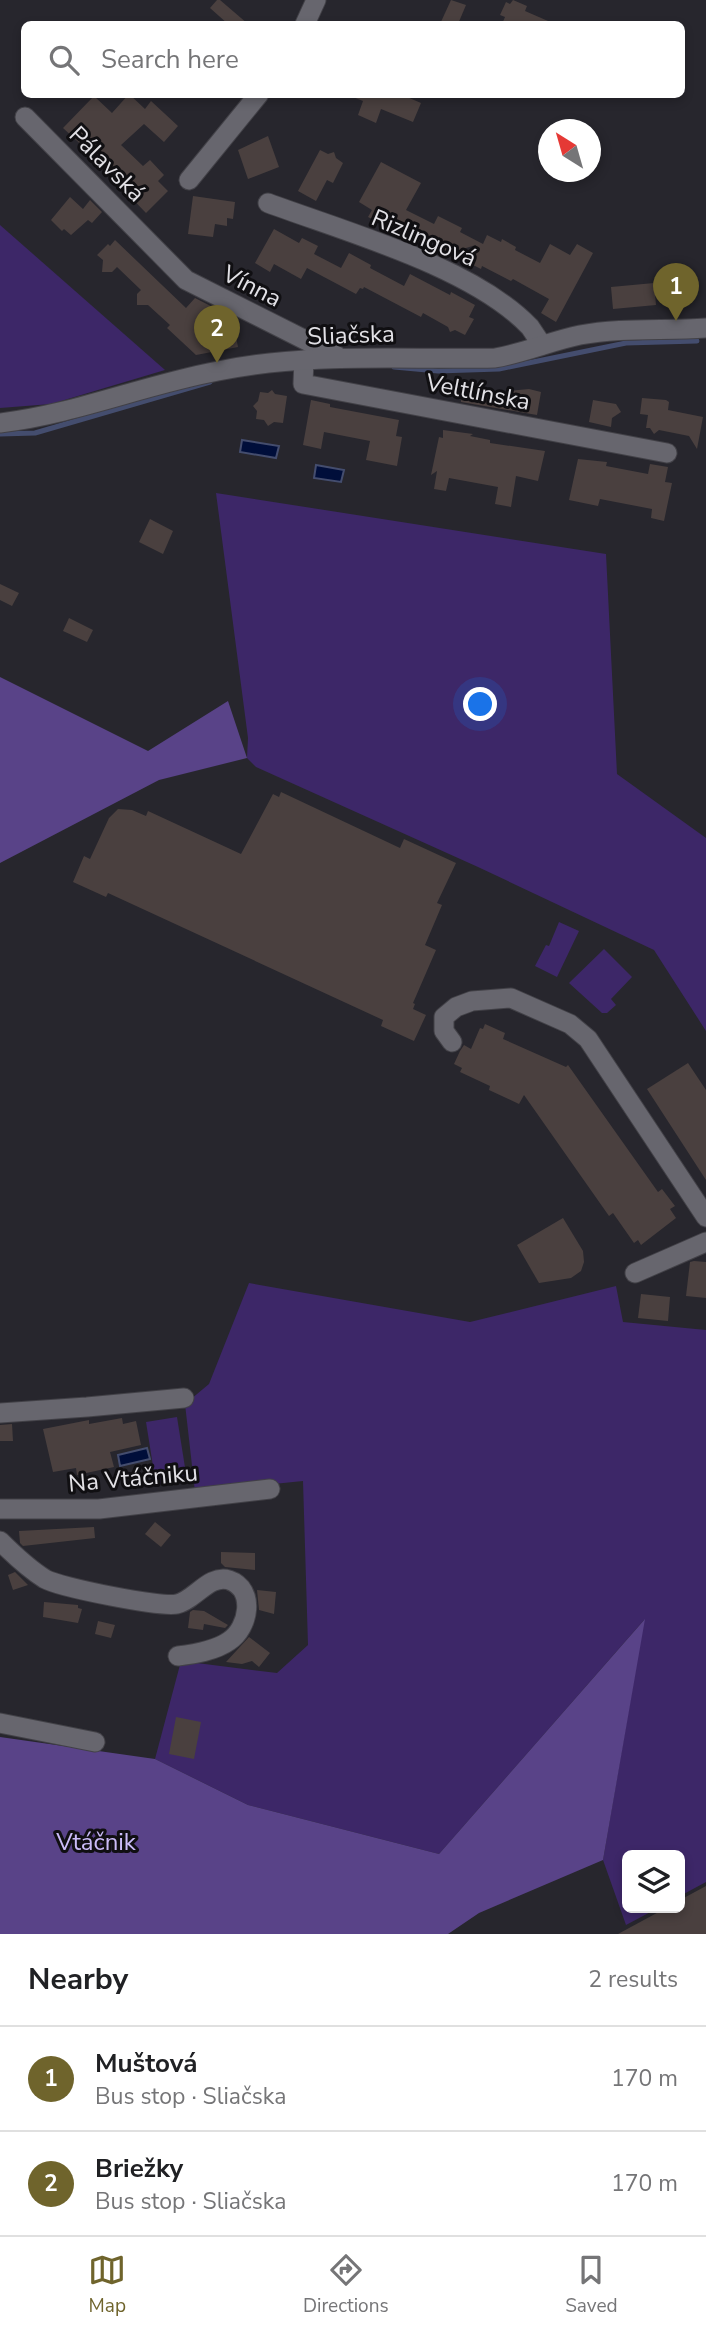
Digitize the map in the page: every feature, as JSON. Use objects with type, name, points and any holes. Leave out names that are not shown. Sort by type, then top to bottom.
[{"type":"street","points":[[306,21],[316,0]]},
{"type":"street","points":[[189,180],[256,98]]},
{"type":"street","name":"Pálavská","points":[[25,117],[153,245]]},
{"type":"street","name":"Rizlingová","points":[[268,203],[400,251],[483,290],[531,328],[542,345]]},
{"type":"street","name":"Vínna","points":[[153,245],[186,280],[338,357]]},
{"type":"street","name":"Sliačska","points":[[0,423],[41,418],[218,370],[338,357],[495,358],[515,355],[582,335],[706,328]]},
{"type":"street","name":"Veltlínska","points":[[304,360],[303,384],[667,453]]},
{"type":"street","points":[[452,1042],[444,1031],[444,1017],[457,1007],[472,1001],[511,998],[570,1024],[588,1039],[706,1217]]},
{"type":"street","points":[[635,1273],[706,1242]]},
{"type":"street","points":[[0,1413],[184,1398]]},
{"type":"street","name":"Na Vtáčniku","points":[[0,1509],[99,1508],[270,1489]]},
{"type":"street","points":[[0,1541],[53,1583],[136,1600],[177,1604],[188,1600],[214,1580],[231,1581],[239,1587],[247,1603],[244,1623],[238,1633],[225,1644],[178,1656]]},
{"type":"street","points":[[0,1723],[95,1742]]},
{"type":"shaded area","points":[[0,225],[165,370],[51,404],[0,408]]},
{"type":"shaded area","points":[[216,493],[606,554],[617,774],[706,838],[706,1031],[654,950],[256,767],[247,758],[248,738]]},
{"type":"shaded area","points":[[559,922],[579,931],[557,977],[535,966],[546,945],[549,946]]},
{"type":"shaded area","points":[[604,949],[632,977],[611,999],[616,1005],[607,1013],[602,1013],[569,983]]},
{"type":"shaded area","points":[[249,1283],[470,1322],[616,1286],[623,1322],[706,1330],[706,1882],[685,1893],[685,1850],[622,1850],[622,1913],[649,1913],[626,1925],[603,1860],[644,1620],[439,1854],[248,1805],[155,1759],[181,1661],[277,1673],[308,1645],[303,1481],[195,1492],[185,1404],[209,1384]]},
{"type":"shaded area","points":[[177,1417],[187,1480],[156,1485],[146,1422]]},
{"type":"green space","points":[[0,677],[148,751],[228,701],[247,758],[159,780],[0,863]]},
{"type":"green space","name":"Vtáčnik","points":[[645,1619],[603,1860],[479,1913],[448,1934],[0,1934],[0,1737],[155,1759],[248,1805],[439,1854]]},
{"type":"water","points":[[242,440],[279,446],[276,458],[240,452]]},
{"type":"water","points":[[316,465],[344,470],[341,482],[314,478]]},
{"type":"water","points":[[147,1448],[150,1459],[120,1466],[118,1455]]},
{"type":"building","points":[[220,0],[244,21],[225,21],[210,8]]},
{"type":"building","points":[[451,0],[466,5],[459,21],[441,21]]},
{"type":"building","points":[[513,0],[527,6],[525,11],[548,21],[503,21],[505,17],[500,15],[506,2],[510,4]]},
{"type":"building","points":[[92,98],[96,98],[112,113],[125,98],[133,98],[145,109],[151,101],[178,126],[164,142],[144,124],[121,145],[143,166],[150,160],[164,175],[158,181],[168,191],[146,213],[121,187],[124,184],[63,128]]},
{"type":"building","points":[[356,98],[409,98],[421,103],[413,122],[381,109],[376,123],[358,115],[363,101]]},
{"type":"building","points":[[268,136],[279,167],[248,179],[238,150]]},
{"type":"building","points":[[320,150],[328,154],[334,152],[336,158],[343,163],[333,183],[327,180],[316,201],[298,191]]},
{"type":"building","points":[[381,162],[421,183],[406,210],[434,224],[438,216],[462,228],[460,232],[483,244],[487,235],[501,242],[502,239],[516,247],[515,250],[540,263],[550,244],[570,255],[577,244],[593,253],[556,322],[541,313],[549,299],[513,279],[511,281],[482,266],[481,269],[467,262],[476,245],[446,254],[444,248],[427,239],[424,245],[410,237],[413,231],[390,219],[386,226],[368,217],[372,210],[359,202]]},
{"type":"building","points":[[193,196],[235,202],[233,219],[227,218],[227,226],[215,224],[213,237],[188,234]]},
{"type":"building","points":[[70,197],[83,209],[90,200],[102,212],[92,223],[88,220],[71,235],[64,229],[62,231],[51,220]]},
{"type":"building","points":[[274,229],[299,243],[302,238],[318,246],[314,254],[341,268],[349,253],[404,286],[410,274],[450,295],[451,292],[475,305],[469,317],[474,319],[465,335],[455,330],[450,332],[448,327],[423,313],[421,317],[364,287],[356,294],[307,268],[301,279],[274,264],[270,272],[255,263]]},
{"type":"building","points":[[115,240],[186,308],[195,298],[232,317],[238,347],[196,355],[167,328],[170,325],[148,305],[137,305],[137,294],[141,290],[117,267],[112,272],[102,272],[103,260],[97,255]]},
{"type":"building","points":[[654,283],[656,305],[613,309],[611,287]]},
{"type":"building","points":[[529,389],[541,392],[537,415],[461,402],[461,398],[472,397],[473,394]]},
{"type":"building","points":[[272,390],[275,394],[287,396],[283,423],[274,422],[268,426],[264,420],[256,419],[257,411],[253,406],[258,401],[260,392],[268,393]]},
{"type":"building","points":[[642,398],[666,400],[669,402],[668,410],[703,417],[697,449],[689,436],[659,430],[654,434],[650,428],[646,428],[648,415],[640,414]]},
{"type":"building","points":[[311,400],[330,404],[330,407],[399,420],[396,436],[402,437],[397,466],[366,460],[370,441],[324,432],[321,449],[303,445]]},
{"type":"building","points":[[593,400],[616,404],[621,412],[612,418],[611,427],[589,422]]},
{"type":"building","points":[[443,430],[473,434],[470,436],[490,440],[490,443],[545,451],[538,481],[516,476],[511,507],[495,504],[498,487],[449,478],[446,491],[434,489],[437,471],[431,475]]},
{"type":"building","points":[[578,459],[607,462],[606,466],[648,474],[650,464],[668,467],[665,482],[672,483],[664,521],[651,518],[652,509],[600,499],[598,506],[569,500]]},
{"type":"building","points":[[150,519],[173,531],[163,554],[139,542]]},
{"type":"building","points":[[0,584],[19,593],[12,606],[0,600]]},
{"type":"building","points":[[69,618],[93,630],[87,642],[63,631]]},
{"type":"building","points":[[281,792],[400,848],[404,839],[456,863],[437,903],[442,905],[425,945],[436,950],[413,1003],[413,1009],[426,1015],[414,1041],[381,1026],[383,1020],[108,893],[106,897],[73,882],[84,856],[90,859],[109,818],[118,809],[132,810],[146,816],[148,811],[241,854],[273,794],[279,797]]},
{"type":"building","points":[[485,1024],[505,1033],[503,1039],[566,1067],[568,1065],[658,1192],[662,1189],[675,1206],[670,1209],[676,1218],[641,1245],[638,1240],[634,1243],[613,1213],[609,1216],[524,1095],[519,1104],[460,1072],[462,1068],[454,1064],[460,1051],[464,1045],[471,1049],[480,1028],[483,1029]]},
{"type":"building","points":[[688,1063],[706,1090],[706,1180],[647,1089]]},
{"type":"building","points":[[563,1218],[583,1251],[581,1271],[571,1278],[539,1283],[517,1245]]},
{"type":"building","points":[[690,1262],[706,1262],[706,1298],[686,1296]]},
{"type":"building","points":[[641,1294],[670,1297],[668,1321],[638,1318]]},
{"type":"building","points":[[122,1418],[123,1424],[136,1421],[141,1445],[110,1452],[114,1467],[77,1475],[76,1468],[53,1472],[43,1429],[89,1420],[89,1424]]},
{"type":"building","points":[[12,1424],[13,1441],[0,1441],[0,1425]]},
{"type":"building","points":[[155,1522],[171,1535],[161,1547],[145,1534]]},
{"type":"building","points":[[94,1527],[95,1538],[23,1546],[20,1543],[19,1531]]},
{"type":"building","points":[[221,1552],[255,1553],[255,1570],[225,1567],[221,1563]]},
{"type":"building","points":[[15,1572],[28,1585],[13,1590],[8,1575]]},
{"type":"building","points":[[257,1590],[276,1592],[274,1614],[259,1610]]},
{"type":"building","points":[[44,1602],[78,1605],[78,1608],[82,1609],[78,1623],[43,1617]]},
{"type":"building","points":[[204,1611],[228,1625],[225,1628],[204,1624],[203,1630],[188,1628],[190,1612]]},
{"type":"building","points":[[98,1621],[115,1625],[111,1638],[95,1634]]},
{"type":"building","points":[[249,1637],[270,1653],[259,1667],[252,1661],[242,1664],[226,1662]]},
{"type":"building","points":[[176,1717],[201,1722],[194,1759],[169,1754]]},
{"type":"building","points":[[706,1886],[706,1934],[618,1934],[657,1913],[685,1913],[685,1897]]},
{"type":"waterway","points":[[394,367],[438,371],[499,369],[626,343],[697,341]]},
{"type":"waterway","points":[[0,434],[35,433],[210,382]]},
{"type":"place","name":"Muštová","points":[[676,321]]},
{"type":"place","name":"Briežky","points":[[217,363]]}]
